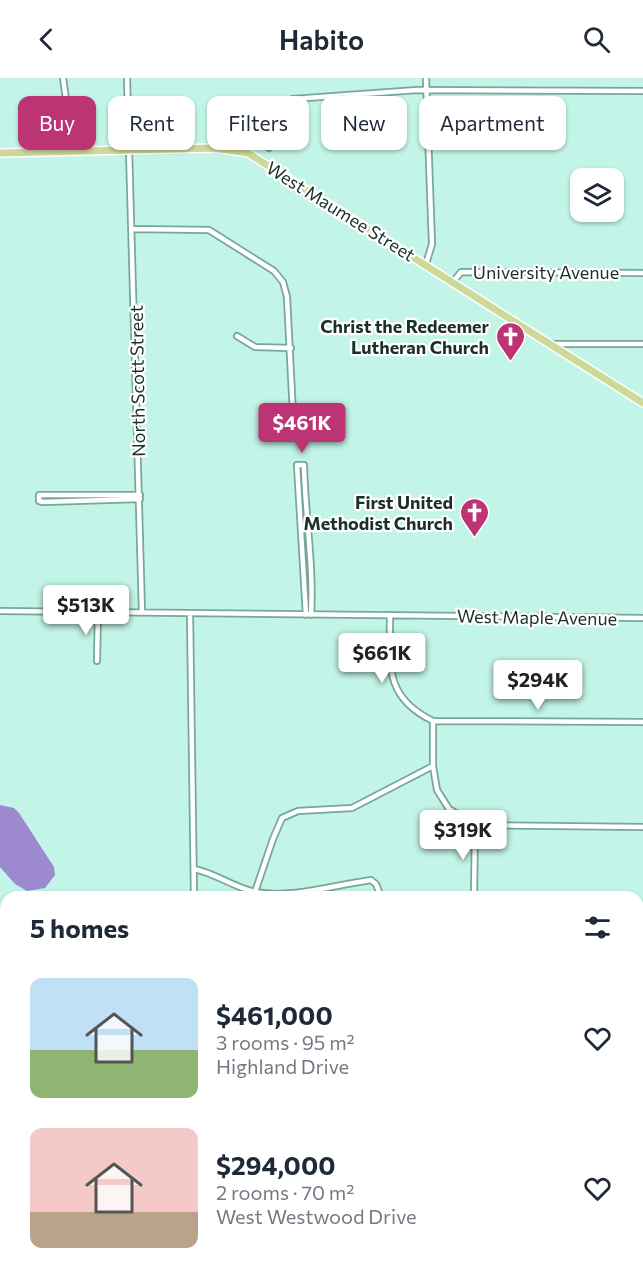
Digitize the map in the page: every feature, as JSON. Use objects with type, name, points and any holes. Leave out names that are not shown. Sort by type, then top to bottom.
[{"type":"main road","name":"West Maumee Street","points":[[195,148],[215,148],[248,153],[643,403]]},
{"type":"main road","name":"West Maumee Street","points":[[0,153],[108,150]]},
{"type":"street","points":[[63,78],[66,99],[79,116],[82,151]]},
{"type":"street","name":"North Scott Street","points":[[128,78],[129,96]]},
{"type":"street","points":[[426,78],[432,244],[426,264]]},
{"type":"street","points":[[309,98],[426,90],[643,91]]},
{"type":"street","name":"North Scott Street","points":[[131,150],[142,613]]},
{"type":"street","points":[[133,230],[209,230],[264,264],[283,282],[287,297],[291,348],[294,434]]},
{"type":"street","name":"University Avenue","points":[[453,282],[461,272],[643,273]]},
{"type":"street","points":[[237,336],[255,347],[291,348]]},
{"type":"street","points":[[550,344],[643,344]]},
{"type":"street","points":[[297,465],[304,465],[310,555],[308,615],[298,507],[297,465]]},
{"type":"street","points":[[78,493],[140,497],[78,502],[39,501],[39,495],[78,493]]},
{"type":"street","points":[[78,493],[78,502]]},
{"type":"street","points":[[298,507],[305,507]]},
{"type":"street","points":[[304,555],[310,555]]},
{"type":"street","name":"West Maple Avenue","points":[[0,611],[643,618]]},
{"type":"street","points":[[97,661],[98,612]]},
{"type":"street","points":[[190,614],[194,891]]},
{"type":"street","points":[[390,615],[390,670],[394,685],[405,702],[433,722],[643,722]]},
{"type":"street","points":[[433,722],[435,782],[444,803],[456,814],[475,825],[643,827]]},
{"type":"street","points":[[255,891],[282,818],[298,811],[352,808],[433,766]]},
{"type":"street","points":[[474,891],[475,825]]},
{"type":"street","points":[[194,869],[252,891]]},
{"type":"street","points":[[309,891],[371,880],[376,884],[379,891]]},
{"type":"shaded area","points":[[0,805],[14,808],[19,813],[54,867],[55,875],[45,888],[27,891],[15,884],[0,867]]},
{"type":"place","name":"Christ the Redeemer Lutheran Church","points":[[510,362]]},
{"type":"place","name":"First United Methodist Church","points":[[474,538]]}]
